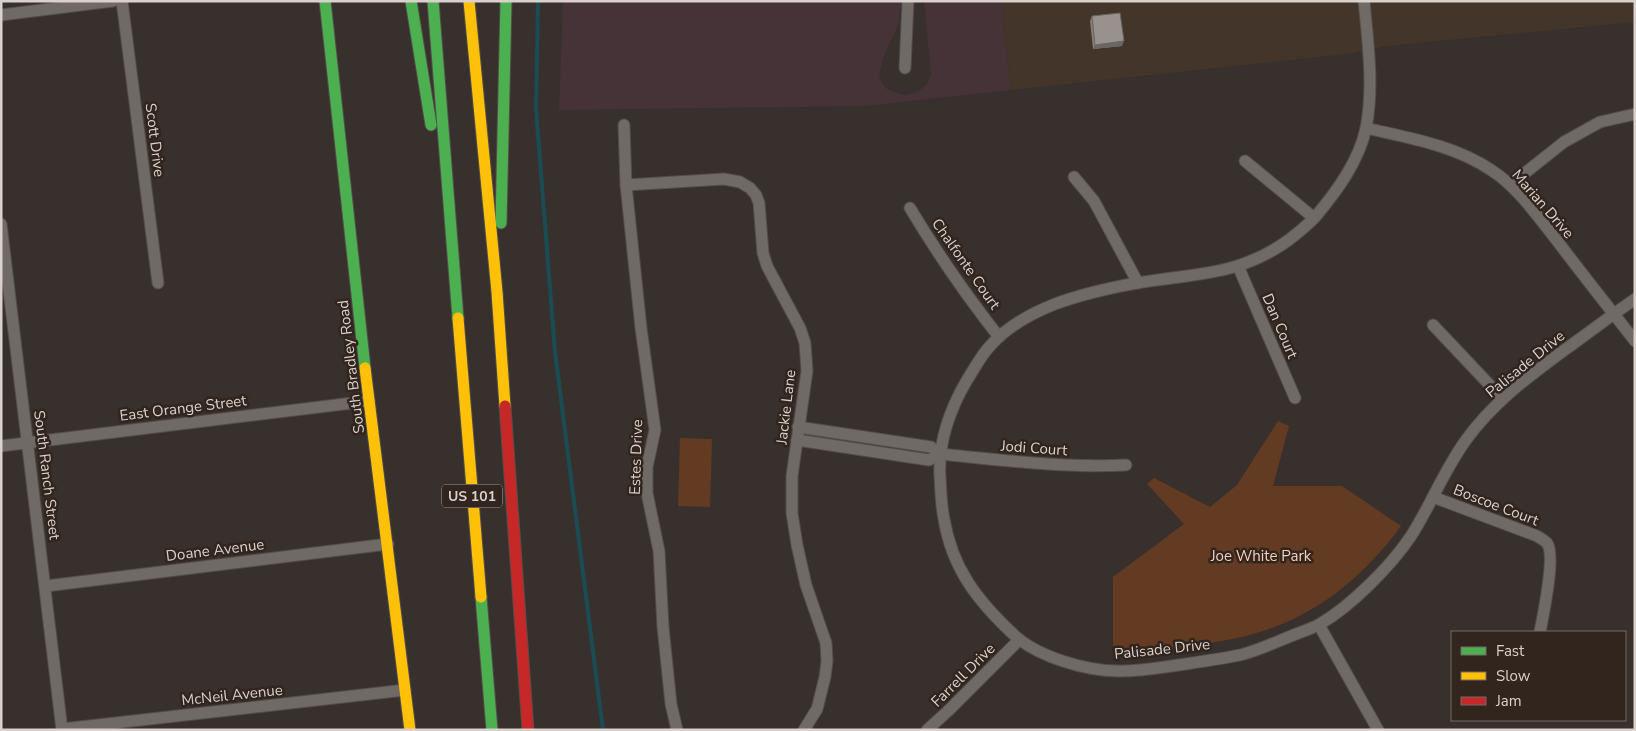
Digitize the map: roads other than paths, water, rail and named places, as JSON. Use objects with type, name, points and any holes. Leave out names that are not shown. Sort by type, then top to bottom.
[{"type":"main road","name":"South Bradley Road","points":[[325,1],[369,401],[410,730]]},
{"type":"main road","points":[[411,1],[453,262]]},
{"type":"main road","name":"US 101","points":[[433,1],[492,730]]},
{"type":"main road","name":"US 101","points":[[469,1],[497,292],[528,730]]},
{"type":"main road","points":[[497,292],[501,222],[506,1]]},
{"type":"street","points":[[1,15],[113,1]]},
{"type":"street","name":"Scott Drive","points":[[122,1],[158,283]]},
{"type":"street","points":[[905,68],[908,1]]},
{"type":"street","name":"Palisade Drive","points":[[1364,1],[1370,95],[1366,128],[1362,142],[1345,177],[1314,218],[1274,250],[1238,266],[1222,271],[1138,283],[1098,291],[1070,298],[1043,309],[1022,320],[999,337],[982,356],[957,399],[947,423],[940,454],[943,516],[949,542],[964,579],[996,618],[1018,640],[1059,659],[1094,668],[1127,672],[1238,655],[1257,650],[1319,625],[1353,600],[1412,535],[1465,441],[1502,398],[1523,380],[1635,299]]},
{"type":"street","points":[[1511,184],[1564,142],[1600,122],[1635,114]]},
{"type":"street","name":"Estes Drive","points":[[624,125],[626,185],[641,328],[655,430],[647,467],[647,493],[659,551],[663,627],[671,704],[676,730]]},
{"type":"street","name":"Marian Drive","points":[[1366,128],[1433,144],[1461,154],[1491,169],[1511,184],[1635,341]]},
{"type":"street","points":[[1245,161],[1314,218]]},
{"type":"street","points":[[1074,178],[1094,202],[1138,283]]},
{"type":"street","name":"Jackie Lane","points":[[626,185],[724,179],[740,182],[750,188],[756,195],[759,203],[763,253],[767,266],[791,311],[805,343],[807,371],[792,476],[792,513],[806,585],[826,643],[827,661],[826,677],[817,709],[804,730]]},
{"type":"street","name":"Chalfonte Court","points":[[910,208],[935,251],[999,337]]},
{"type":"street","name":"South Ranch Street","points":[[1,224],[62,729]]},
{"type":"street","name":"Dan Court","points":[[1238,266],[1295,398]]},
{"type":"street","points":[[1433,325],[1502,398]]},
{"type":"street","name":"East Orange Street","points":[[1,446],[369,401]]},
{"type":"street","name":"Jodi Court","points":[[798,427],[931,447],[940,454],[1092,467],[1126,465]]},
{"type":"street","name":"Jodi Court","points":[[797,440],[929,460],[940,454]]},
{"type":"street","name":"Boscoe Court","points":[[1433,497],[1537,536],[1547,543],[1549,549],[1549,578],[1540,631]]},
{"type":"street","name":"Doane Avenue","points":[[46,586],[388,544]]},
{"type":"street","points":[[1319,625],[1378,730]]},
{"type":"street","name":"Farrell Drive","points":[[927,730],[1018,640]]},
{"type":"street","name":"McNeil Avenue","points":[[62,729],[405,690]]},
{"type":"waterway","points":[[538,1],[536,109],[555,352],[603,730]]},
{"type":"park label","name":"Joe White Park","points":[[1261,556]]}]
